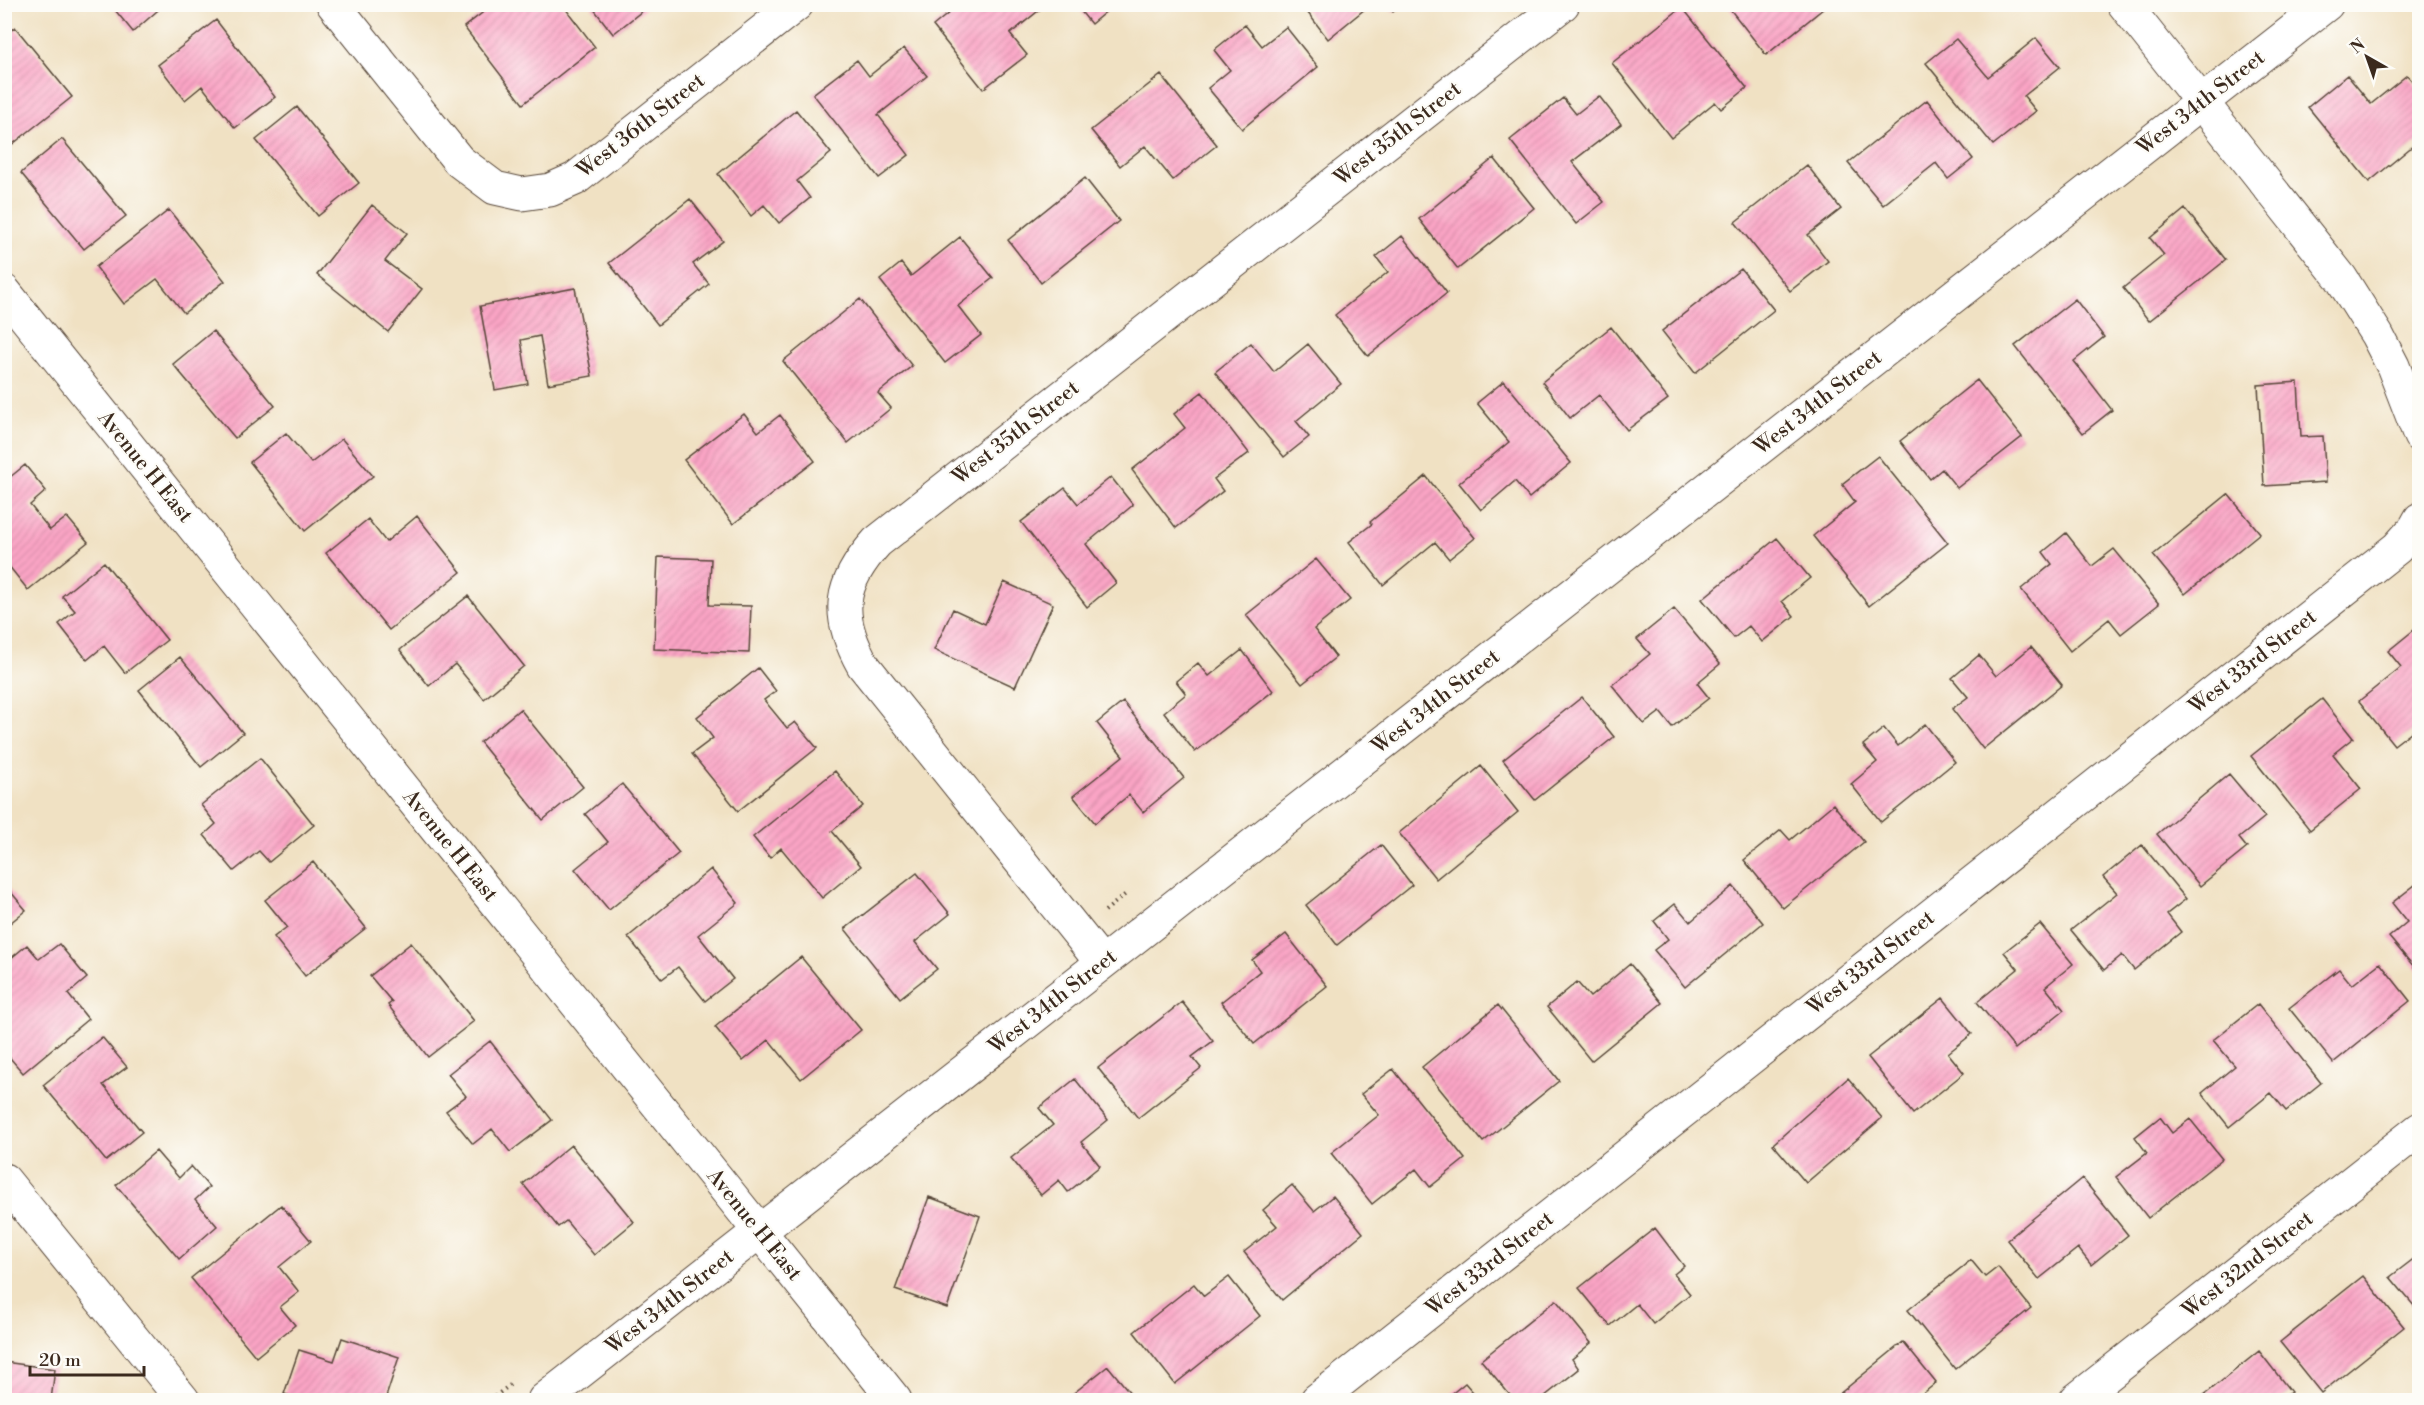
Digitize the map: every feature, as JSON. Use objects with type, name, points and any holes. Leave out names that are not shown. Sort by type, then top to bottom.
[{"type":"street","name":"West 36th Street","points":[[333,4],[459,161],[495,188],[522,194],[550,190],[575,179],[797,4]]},
{"type":"street","name":"West 35th Street","points":[[1102,963],[863,664],[850,642],[844,615],[847,587],[855,570],[877,542],[1563,4]]},
{"type":"street","points":[[2124,4],[2341,278],[2387,356],[2420,436]]},
{"type":"street","name":"West 34th Street","points":[[544,1401],[2327,4]]},
{"type":"street","name":"Avenue H East","points":[[4,291],[895,1401]]},
{"type":"street","name":"West 33rd Street","points":[[1317,1401],[2397,548],[2420,519]]},
{"type":"street","name":"West 32nd Street","points":[[2076,1401],[2420,1130]]},
{"type":"street","points":[[11,1201],[183,1401]]},
{"type":"building","points":[[110,4],[165,4],[133,32]]},
{"type":"building","points":[[494,4],[562,4],[595,47],[523,104],[464,27]]},
{"type":"building","points":[[590,4],[651,4],[613,34]]},
{"type":"building","points":[[960,4],[1041,4],[1043,7],[1010,34],[1027,55],[983,89],[933,26]]},
{"type":"building","points":[[1075,4],[1115,4],[1091,24]]},
{"type":"building","points":[[1301,4],[1371,4],[1328,39]]},
{"type":"building","points":[[1387,4],[1403,4],[1393,12]]},
{"type":"building","points":[[1726,4],[1829,4],[1766,55]]},
{"type":"building","points":[[1682,7],[1747,88],[1721,109],[1715,102],[1671,138],[1612,63]]},
{"type":"building","points":[[216,20],[275,97],[235,128],[202,86],[185,100],[158,65]]},
{"type":"building","points":[[1245,25],[1262,46],[1286,27],[1318,67],[1242,129],[1208,88],[1230,70],[1214,50]]},
{"type":"building","points":[[15,27],[72,97],[4,151],[4,36]]},
{"type":"building","points":[[2036,38],[2060,67],[2024,96],[2036,111],[1993,145],[1926,63],[1956,39],[1988,77]]},
{"type":"building","points":[[904,48],[927,76],[878,115],[909,155],[879,178],[813,94],[857,60],[869,76]]},
{"type":"building","points":[[1161,75],[1217,145],[1173,180],[1145,146],[1120,166],[1091,130]]},
{"type":"building","points":[[2347,75],[2371,104],[2407,75],[2420,90],[2420,140],[2369,182],[2308,107]]},
{"type":"building","points":[[1599,96],[1621,124],[1572,162],[1604,202],[1576,224],[1510,140],[1563,98],[1576,114]]},
{"type":"building","points":[[1927,100],[1973,159],[1948,179],[1936,163],[1883,205],[1848,163]]},
{"type":"building","points":[[297,107],[359,183],[318,216],[256,140]]},
{"type":"building","points":[[796,110],[831,153],[797,181],[810,198],[779,223],[764,205],[751,216],[718,174]]},
{"type":"building","points":[[62,139],[126,216],[84,249],[21,173]]},
{"type":"building","points":[[1494,158],[1534,208],[1458,269],[1419,219]]},
{"type":"building","points":[[1807,165],[1841,209],[1808,235],[1828,261],[1790,291],[1735,222]]},
{"type":"building","points":[[2420,174],[2420,187],[2413,179]]},
{"type":"building","points":[[1085,178],[1119,221],[1041,283],[1008,240]]},
{"type":"building","points":[[690,199],[723,241],[693,264],[709,284],[658,325],[609,263]]},
{"type":"building","points":[[372,205],[407,233],[385,261],[422,289],[388,332],[317,275]]},
{"type":"building","points":[[2185,209],[2226,260],[2149,321],[2123,288],[2164,255],[2150,238]]},
{"type":"building","points":[[169,210],[225,281],[184,313],[157,279],[124,304],[96,267]]},
{"type":"building","points":[[1402,236],[1447,293],[1368,356],[1335,315],[1388,272],[1376,257]]},
{"type":"building","points":[[960,237],[993,278],[958,306],[981,335],[945,363],[880,280],[901,263],[911,276]]},
{"type":"building","points":[[1741,269],[1774,310],[1695,373],[1662,331]]},
{"type":"building","points":[[575,288],[592,376],[548,384],[540,336],[521,340],[528,384],[495,390],[480,306]]},
{"type":"building","points":[[860,299],[912,366],[878,393],[891,408],[848,443],[783,361]]},
{"type":"building","points":[[2075,299],[2104,337],[2074,361],[2112,410],[2083,433],[2015,346]]},
{"type":"building","points":[[1611,327],[1668,399],[1627,430],[1599,395],[1570,418],[1542,382]]},
{"type":"building","points":[[213,331],[275,406],[235,438],[173,364]]},
{"type":"building","points":[[1251,343],[1274,372],[1308,344],[1341,384],[1296,421],[1309,437],[1284,457],[1215,372]]},
{"type":"building","points":[[1977,380],[2022,437],[1957,488],[1942,469],[1930,479],[1900,441]]},
{"type":"building","points":[[1504,381],[1571,463],[1529,498],[1515,481],[1481,510],[1459,483],[1509,442],[1477,403]]},
{"type":"building","points":[[2298,382],[2301,437],[2323,436],[2326,482],[2264,486],[2258,385]]},
{"type":"building","points":[[1202,392],[1249,453],[1214,479],[1223,491],[1176,528],[1132,470],[1185,428],[1174,414]]},
{"type":"building","points":[[744,414],[758,432],[780,415],[815,461],[733,524],[684,460]]},
{"type":"building","points":[[286,433],[311,463],[342,439],[373,476],[305,531],[250,462]]},
{"type":"building","points":[[4,437],[10,445],[4,449]]},
{"type":"building","points":[[1878,456],[1948,543],[1869,606],[1813,536],[1855,502],[1842,484]]},
{"type":"building","points":[[25,465],[46,491],[30,505],[50,530],[67,517],[88,542],[28,590],[4,560],[4,482]]},
{"type":"building","points":[[1426,476],[1475,538],[1449,559],[1435,542],[1383,585],[1349,542]]},
{"type":"building","points":[[1111,477],[1133,505],[1086,544],[1116,583],[1087,607],[1021,522],[1065,488],[1078,504]]},
{"type":"building","points":[[2228,494],[2260,533],[2185,594],[2153,555]]},
{"type":"building","points":[[417,516],[461,572],[389,630],[326,553],[368,519],[386,542]]},
{"type":"building","points":[[2066,533],[2092,566],[2114,549],[2159,604],[2121,634],[2109,619],[2070,651],[2021,589],[2052,564],[2043,552]]},
{"type":"building","points":[[1777,538],[1810,578],[1782,601],[1794,616],[1762,642],[1749,626],[1734,638],[1702,599]]},
{"type":"building","points":[[658,557],[711,559],[709,605],[751,606],[749,653],[654,649]]},
{"type":"building","points":[[1316,559],[1350,600],[1314,629],[1336,657],[1302,684],[1246,615]]},
{"type":"building","points":[[104,562],[167,640],[125,673],[104,646],[87,660],[59,624],[75,611],[62,596]]},
{"type":"building","points":[[1004,582],[1053,604],[1015,687],[934,650],[953,609],[985,624]]},
{"type":"building","points":[[468,596],[524,666],[484,699],[455,664],[429,686],[400,650]]},
{"type":"building","points":[[1674,609],[1720,664],[1697,683],[1709,698],[1672,727],[1660,712],[1644,724],[1612,685],[1650,654],[1637,639]]},
{"type":"building","points":[[2420,625],[2420,725],[2394,745],[2359,701],[2401,667],[2388,651]]},
{"type":"building","points":[[2031,647],[2062,685],[1983,749],[1952,709],[1968,697],[1952,678],[1979,655],[1996,676]]},
{"type":"building","points":[[1242,650],[1273,691],[1195,752],[1164,712],[1186,694],[1176,681],[1198,663],[1209,676]]},
{"type":"building","points":[[180,657],[243,733],[201,767],[139,690]]},
{"type":"building","points":[[758,668],[776,691],[764,700],[787,728],[795,722],[817,748],[738,811],[692,754],[713,738],[697,717]]},
{"type":"building","points":[[1582,697],[1614,737],[1535,800],[1503,760]]},
{"type":"building","points":[[2322,699],[2353,738],[2333,754],[2361,789],[2310,830],[2251,756]]},
{"type":"building","points":[[1123,702],[1184,778],[1143,812],[1129,795],[1095,823],[1073,796],[1123,756],[1097,723]]},
{"type":"building","points":[[520,709],[583,787],[543,820],[480,742]]},
{"type":"building","points":[[1925,724],[1955,762],[1881,822],[1851,784],[1877,762],[1863,745],[1884,728],[1898,746]]},
{"type":"building","points":[[260,758],[314,825],[269,862],[259,851],[234,871],[204,835],[216,824],[201,805]]},
{"type":"building","points":[[1481,766],[1518,812],[1436,879],[1399,833]]},
{"type":"building","points":[[835,771],[863,806],[832,831],[861,866],[822,898],[781,848],[770,858],[753,837]]},
{"type":"building","points":[[2229,774],[2265,817],[2239,838],[2247,848],[2200,886],[2157,834]]},
{"type":"building","points":[[622,784],[679,853],[609,910],[575,869],[608,842],[585,814]]},
{"type":"building","points":[[1833,804],[1864,842],[1783,908],[1744,860],[1781,830],[1790,840]]},
{"type":"building","points":[[1381,845],[1412,885],[1337,945],[1306,905]]},
{"type":"building","points":[[2142,845],[2186,899],[2167,914],[2181,932],[2134,970],[2122,955],[2104,970],[2071,930],[2117,893],[2103,877]]},
{"type":"building","points":[[313,862],[366,928],[305,976],[274,937],[287,927],[265,900]]},
{"type":"building","points":[[711,869],[738,903],[698,935],[733,979],[705,1001],[678,967],[662,979],[628,937]]},
{"type":"building","points":[[917,873],[950,914],[915,942],[937,969],[900,998],[845,929]]},
{"type":"building","points":[[2420,881],[2420,974],[2389,937],[2407,922],[2392,903]]},
{"type":"building","points":[[4,884],[26,910],[4,928]]},
{"type":"building","points":[[1733,886],[1763,923],[1685,987],[1654,950],[1668,939],[1654,921],[1675,904],[1690,922]]},
{"type":"building","points":[[2040,924],[2073,964],[2045,987],[2064,1010],[2015,1049],[1977,1002],[2018,969],[2004,952]]},
{"type":"building","points":[[1286,934],[1327,986],[1254,1044],[1221,1002],[1260,971],[1252,960]]},
{"type":"building","points":[[411,943],[474,1021],[428,1057],[388,1005],[392,1002],[370,976]]},
{"type":"building","points":[[59,944],[87,978],[68,994],[88,1019],[23,1073],[4,1051],[4,964],[27,945],[39,959]]},
{"type":"building","points":[[801,957],[861,1030],[801,1079],[769,1040],[743,1061],[715,1027]]},
{"type":"building","points":[[2380,963],[2410,1001],[2333,1063],[2289,1008],[2339,969],[2352,985]]},
{"type":"building","points":[[1630,964],[1662,1003],[1591,1061],[1547,1007],[1577,982],[1590,997]]},
{"type":"building","points":[[1943,998],[1972,1034],[1948,1053],[1964,1073],[1913,1114],[1868,1057]]},
{"type":"building","points":[[1182,1002],[1213,1041],[1192,1057],[1201,1068],[1138,1118],[1098,1068]]},
{"type":"building","points":[[2258,1004],[2321,1083],[2286,1111],[2271,1093],[2229,1127],[2202,1093],[2235,1066],[2213,1040]]},
{"type":"building","points":[[1498,1005],[1559,1081],[1483,1142],[1422,1067]]},
{"type":"building","points":[[102,1037],[127,1067],[103,1085],[142,1132],[106,1161],[43,1085]]},
{"type":"building","points":[[490,1041],[552,1120],[510,1152],[492,1129],[473,1144],[446,1111],[466,1096],[448,1074]]},
{"type":"building","points":[[1393,1069],[1465,1159],[1430,1187],[1416,1169],[1372,1204],[1331,1153],[1379,1115],[1361,1094]]},
{"type":"building","points":[[1848,1078],[1882,1118],[1806,1183],[1773,1144]]},
{"type":"building","points":[[1075,1079],[1108,1120],[1081,1142],[1100,1166],[1068,1192],[1059,1180],[1041,1195],[1011,1158],[1053,1125],[1039,1108]]},
{"type":"building","points":[[2160,1117],[2172,1133],[2190,1119],[2222,1159],[2148,1218],[2116,1177],[2147,1153],[2135,1137]]},
{"type":"building","points":[[571,1145],[634,1222],[594,1255],[566,1221],[558,1227],[523,1184]]},
{"type":"building","points":[[156,1151],[179,1178],[191,1166],[209,1187],[195,1200],[217,1226],[179,1259],[116,1185]]},
{"type":"building","points":[[2082,1178],[2128,1235],[2091,1265],[2078,1248],[2039,1279],[2007,1240]]},
{"type":"building","points":[[1292,1185],[1314,1211],[1333,1196],[1363,1233],[1282,1300],[1244,1252],[1277,1226],[1263,1210]]},
{"type":"building","points":[[929,1197],[980,1216],[947,1308],[895,1290]]},
{"type":"building","points":[[281,1205],[311,1241],[279,1267],[299,1292],[280,1307],[295,1325],[256,1357],[191,1278]]},
{"type":"building","points":[[1655,1228],[1684,1266],[1674,1274],[1690,1294],[1653,1324],[1637,1304],[1610,1326],[1579,1288]]},
{"type":"building","points":[[2420,1254],[2420,1313],[2390,1277]]},
{"type":"building","points":[[1971,1260],[1985,1277],[1998,1267],[2031,1308],[1955,1369],[1908,1310]]},
{"type":"building","points":[[2363,1276],[2404,1327],[2321,1393],[2280,1342]]},
{"type":"building","points":[[1229,1277],[1260,1316],[1175,1384],[1134,1332],[1194,1284],[1204,1296]]},
{"type":"building","points":[[1556,1300],[1591,1343],[1572,1359],[1579,1369],[1540,1400],[1514,1400],[1481,1360]]},
{"type":"building","points":[[342,1338],[399,1357],[385,1400],[304,1400],[284,1394],[299,1350],[334,1361]]},
{"type":"building","points":[[1903,1342],[1936,1383],[1915,1400],[1832,1400]]},
{"type":"building","points":[[2259,1351],[2291,1392],[2280,1400],[2198,1400]]},
{"type":"building","points":[[4,1362],[55,1369],[51,1400],[4,1400]]},
{"type":"building","points":[[1108,1366],[1136,1400],[1065,1400]]},
{"type":"building","points":[[1465,1383],[1480,1400],[1444,1400]]}]
